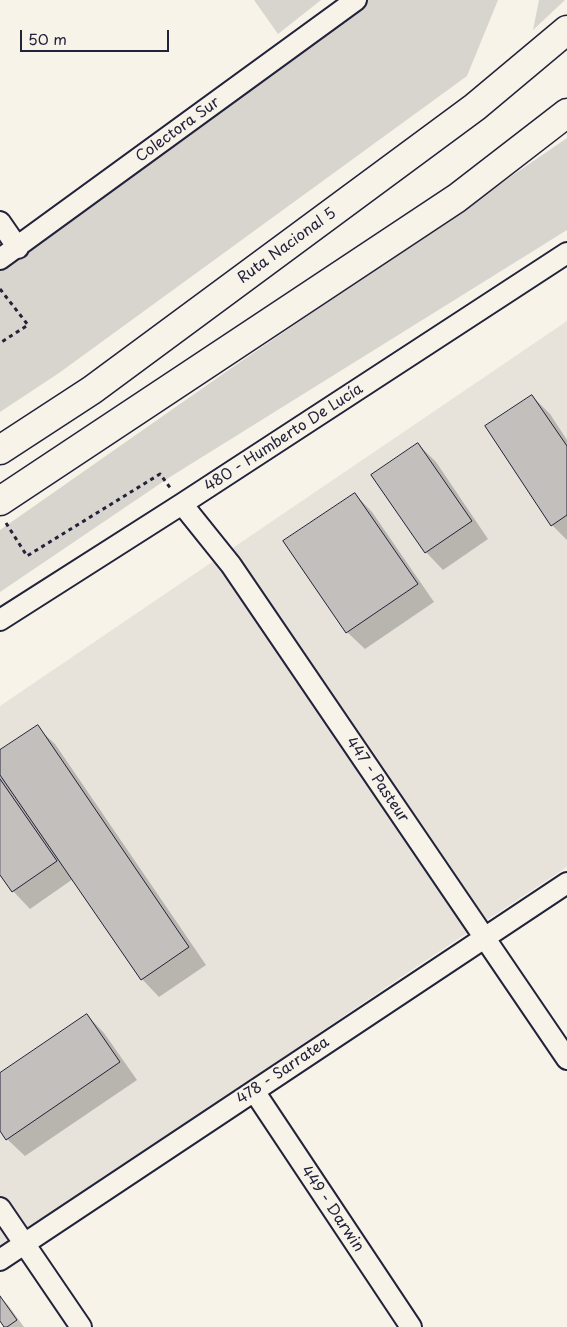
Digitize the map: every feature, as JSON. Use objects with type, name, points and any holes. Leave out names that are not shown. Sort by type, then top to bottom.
[{"type":"highway","name":"Ruta Nacional 5","points":[[0,450],[92,390],[467,113],[567,30]]},
{"type":"highway","points":[[457,198],[567,113]]},
{"type":"highway","points":[[2,511],[457,198],[567,126]]},
{"type":"street","name":"Colectora Sur","points":[[0,260],[356,0]]},
{"type":"street","points":[[0,222],[18,248]]},
{"type":"street","name":"480 - Humberto De Lucía","points":[[0,620],[182,504],[567,253]]},
{"type":"street","name":"447 - Pasteur","points":[[182,504],[231,565],[567,1059]]},
{"type":"street","name":"478 - Sarratea","points":[[0,1260],[567,882]]},
{"type":"street","name":"449 - Darwin","points":[[254,1091],[411,1327]]},
{"type":"street","points":[[0,1208],[81,1327]]},
{"type":"path","points":[[0,289],[28,325],[0,343]]},
{"type":"path","points":[[2,511],[27,556],[160,474],[182,504]]},
{"type":"shaded area","points":[[254,0],[321,0],[278,34]]},
{"type":"shaded area","points":[[368,0],[498,0],[467,76],[59,373],[0,412],[0,270],[85,210]]},
{"type":"shaded area","points":[[539,0],[565,0],[533,30]]},
{"type":"shaded area","points":[[567,138],[567,230],[170,477],[0,592],[0,530],[230,369]]},
{"type":"shaded area","points":[[567,321],[567,867],[407,973],[0,1250],[0,706]]},
{"type":"building","points":[[532,395],[567,446],[567,515],[551,526],[485,426]]},
{"type":"building","points":[[418,443],[472,521],[425,553],[371,475]]},
{"type":"building","points":[[355,493],[418,584],[346,633],[283,541]]},
{"type":"building","points":[[38,725],[189,947],[141,980],[0,775],[0,750]]},
{"type":"building","points":[[0,779],[57,861],[12,892],[0,875]]},
{"type":"building","points":[[87,1014],[120,1062],[6,1140],[0,1131],[0,1073]]},
{"type":"building","points":[[0,1296],[17,1320],[7,1327],[4,1327],[0,1321]]}]
